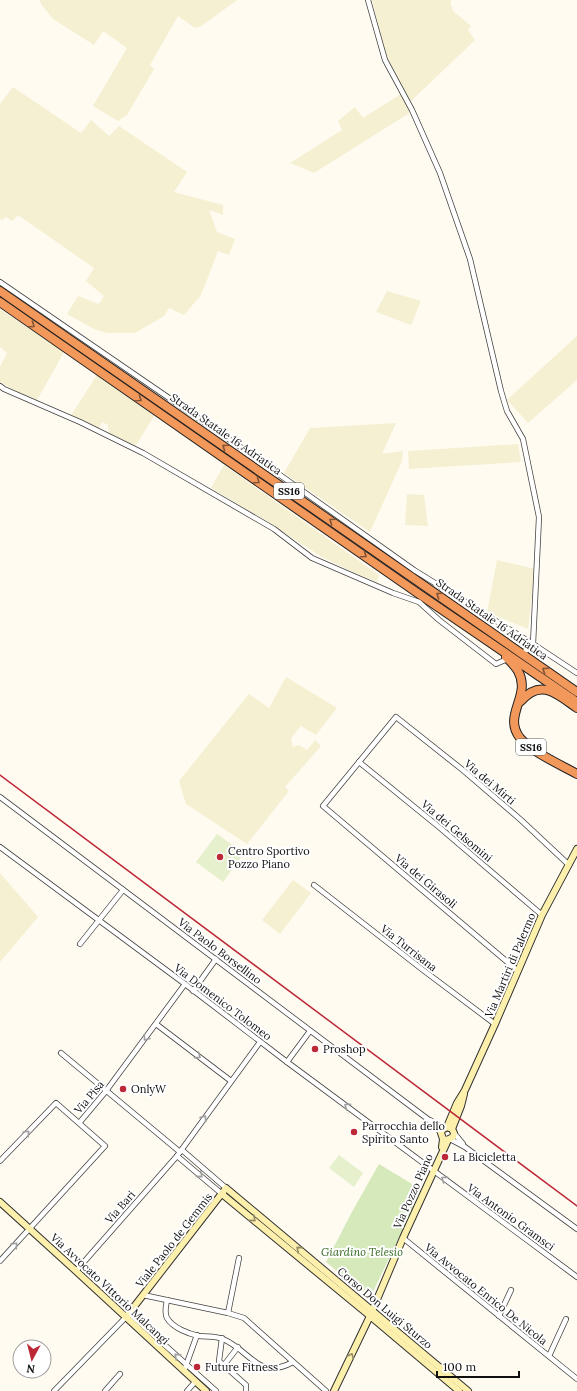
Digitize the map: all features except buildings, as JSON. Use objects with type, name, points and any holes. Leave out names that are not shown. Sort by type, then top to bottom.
[{"type":"highway","name":"Strada Statale 16 Adriatica","points":[[0,290],[577,692]]},
{"type":"highway","name":"Strada Statale 16 Adriatica","points":[[0,302],[577,702]]},
{"type":"highway","name":"SS16","points":[[489,642],[511,662],[518,671],[522,681],[520,702],[515,713],[514,725],[520,738],[535,750],[577,774]]},
{"type":"highway","points":[[520,702],[527,694],[534,690],[540,689],[554,692],[577,708]]},
{"type":"street","points":[[368,0],[385,60],[412,110],[440,173],[458,223],[470,259],[507,411],[523,439],[539,517],[535,645]]},
{"type":"street","points":[[0,282],[246,451],[414,570],[535,645],[577,673]]},
{"type":"street","points":[[0,386],[80,422],[143,453],[274,529],[312,558],[393,593],[419,602],[439,620],[496,664],[505,660]]},
{"type":"street","points":[[525,651],[535,645]]},
{"type":"street","name":"Via dei Mirti","points":[[359,762],[396,717],[464,771],[569,864]]},
{"type":"street","name":"Via dei Girasoli","points":[[359,762],[323,806],[518,971]]},
{"type":"street","name":"Via dei Gelsomini","points":[[359,762],[439,827],[542,915]]},
{"type":"street","name":"Via Paolo Borsellino","points":[[0,797],[447,1134],[577,1230]]},
{"type":"street","name":"Via Domenico Tolomeo","points":[[0,846],[434,1172]]},
{"type":"street","name":"Via Martiri di Palermo","points":[[465,1090],[542,915],[577,849]]},
{"type":"street","name":"Via Turrisana","points":[[314,885],[495,1024]]},
{"type":"street","points":[[80,944],[123,890]]},
{"type":"street","points":[[193,991],[216,959]]},
{"type":"street","name":"Via Pisa","points":[[28,1228],[105,1146],[80,1122],[106,1091],[185,984]]},
{"type":"street","points":[[156,1024],[231,1081]]},
{"type":"street","points":[[287,1062],[310,1030]]},
{"type":"street","name":"Via Bari","points":[[76,1270],[179,1153],[260,1042]]},
{"type":"street","name":"Corso Don Luigi Sturzo","points":[[61,1053],[179,1153],[222,1194],[468,1391]]},
{"type":"street","name":"Via Pozzo Piano","points":[[334,1391],[371,1313],[403,1238],[434,1172],[447,1134],[461,1106],[465,1090]]},
{"type":"street","points":[[0,1161],[56,1103],[80,1122]]},
{"type":"street","name":"Corso Don Luigi Sturzo","points":[[179,1153],[226,1188],[459,1391]]},
{"type":"street","name":"Via Antonio Gramsci","points":[[434,1172],[577,1277]]},
{"type":"street","name":"Viale Paolo de Gemmis","points":[[54,1391],[127,1315],[226,1188]]},
{"type":"street","name":"Via Avvocato Vittorio Malcangi","points":[[0,1202],[127,1315],[216,1391]]},
{"type":"street","points":[[0,1261],[28,1228]]},
{"type":"street","name":"Via Avvocato Enrico De Nicola","points":[[403,1238],[577,1379]]},
{"type":"street","points":[[228,1313],[239,1258]]},
{"type":"street","points":[[499,1316],[511,1290]]},
{"type":"street","points":[[143,1295],[228,1313],[244,1318],[326,1391]]},
{"type":"street","points":[[167,1300],[165,1310],[168,1318],[177,1327],[197,1335],[222,1338],[238,1347],[256,1364],[266,1368],[277,1369],[293,1362]]},
{"type":"street","name":"Via Avvocato Vittorio Malcangi","points":[[127,1315],[206,1391]]},
{"type":"street","points":[[549,1356],[566,1319]]},
{"type":"street","points":[[184,1371],[197,1335]]},
{"type":"street","points":[[222,1338],[219,1361],[246,1385],[246,1391]]},
{"type":"street","points":[[224,1364],[238,1347]]},
{"type":"street","points":[[105,1391],[120,1374]]},
{"type":"street","points":[[187,1391],[195,1382]]},
{"type":"shaded area","points":[[40,0],[237,0],[200,27],[195,28],[178,16],[150,65],[154,69],[127,115],[118,121],[93,106],[127,48],[103,31],[94,45],[53,19],[41,4]]},
{"type":"shaded area","points":[[372,0],[452,0],[450,2],[453,11],[471,26],[468,30],[475,40],[410,102],[387,60]]},
{"type":"shaded area","points":[[13,87],[81,133],[91,120],[109,136],[119,126],[187,172],[174,192],[223,205],[223,215],[209,210],[217,232],[235,239],[229,255],[218,251],[201,295],[184,315],[169,308],[164,316],[135,333],[107,333],[94,329],[67,314],[78,296],[99,304],[104,296],[86,281],[94,268],[18,215],[12,221],[6,217],[2,220],[0,219],[0,104]]},
{"type":"shaded area","points":[[401,94],[411,112],[314,173],[290,163],[342,130],[338,121],[355,107],[363,118]]},
{"type":"shaded area","points":[[387,291],[421,301],[411,325],[376,312]]},
{"type":"shaded area","points":[[0,309],[64,352],[36,402],[0,382],[0,367],[7,353],[0,347]]},
{"type":"shaded area","points":[[577,336],[577,380],[528,423],[507,400]]},
{"type":"shaded area","points":[[97,375],[154,416],[135,447],[108,435],[110,432],[108,425],[102,422],[98,430],[70,417]]},
{"type":"shaded area","points":[[396,423],[382,454],[403,451],[402,461],[370,532],[284,473],[310,428]]},
{"type":"shaded area","points":[[518,444],[521,462],[409,469],[408,451]]},
{"type":"shaded area","points":[[224,465],[379,575],[377,582],[322,557],[211,488]]},
{"type":"shaded area","points":[[407,494],[424,495],[428,526],[405,525]]},
{"type":"shaded area","points":[[497,560],[535,569],[528,629],[487,612]]},
{"type":"shaded area","points":[[286,677],[337,708],[316,735],[301,726],[291,738],[293,747],[299,745],[307,750],[315,740],[321,746],[285,787],[289,791],[247,844],[186,804],[179,781],[249,694],[269,708]]},
{"type":"shaded area","points":[[0,873],[38,917],[0,962]]},
{"type":"shaded area","points":[[293,880],[311,893],[280,934],[262,920]]},
{"type":"green space","name":"Centro Sportivo Pozzo Piano","points":[[217,834],[244,853],[223,882],[196,862]]},
{"type":"green space","points":[[339,1155],[363,1173],[354,1187],[329,1168]]},
{"type":"green space","name":"Giardino Telesio","points":[[379,1164],[422,1190],[370,1298],[326,1262]]},
{"type":"railway","points":[[0,775],[577,1206]]},
{"type":"place","name":"Centro Sportivo Pozzo Piano","points":[[220,857]]},
{"type":"place","name":"Proshop","points":[[315,1049]]},
{"type":"place","name":"OnlyW","points":[[123,1089]]},
{"type":"place","name":"Parrocchia dello Spirito Santo","points":[[354,1132]]},
{"type":"place","name":"La Bicicletta","points":[[445,1157]]},
{"type":"place","name":"Future Fitness","points":[[197,1367]]}]
